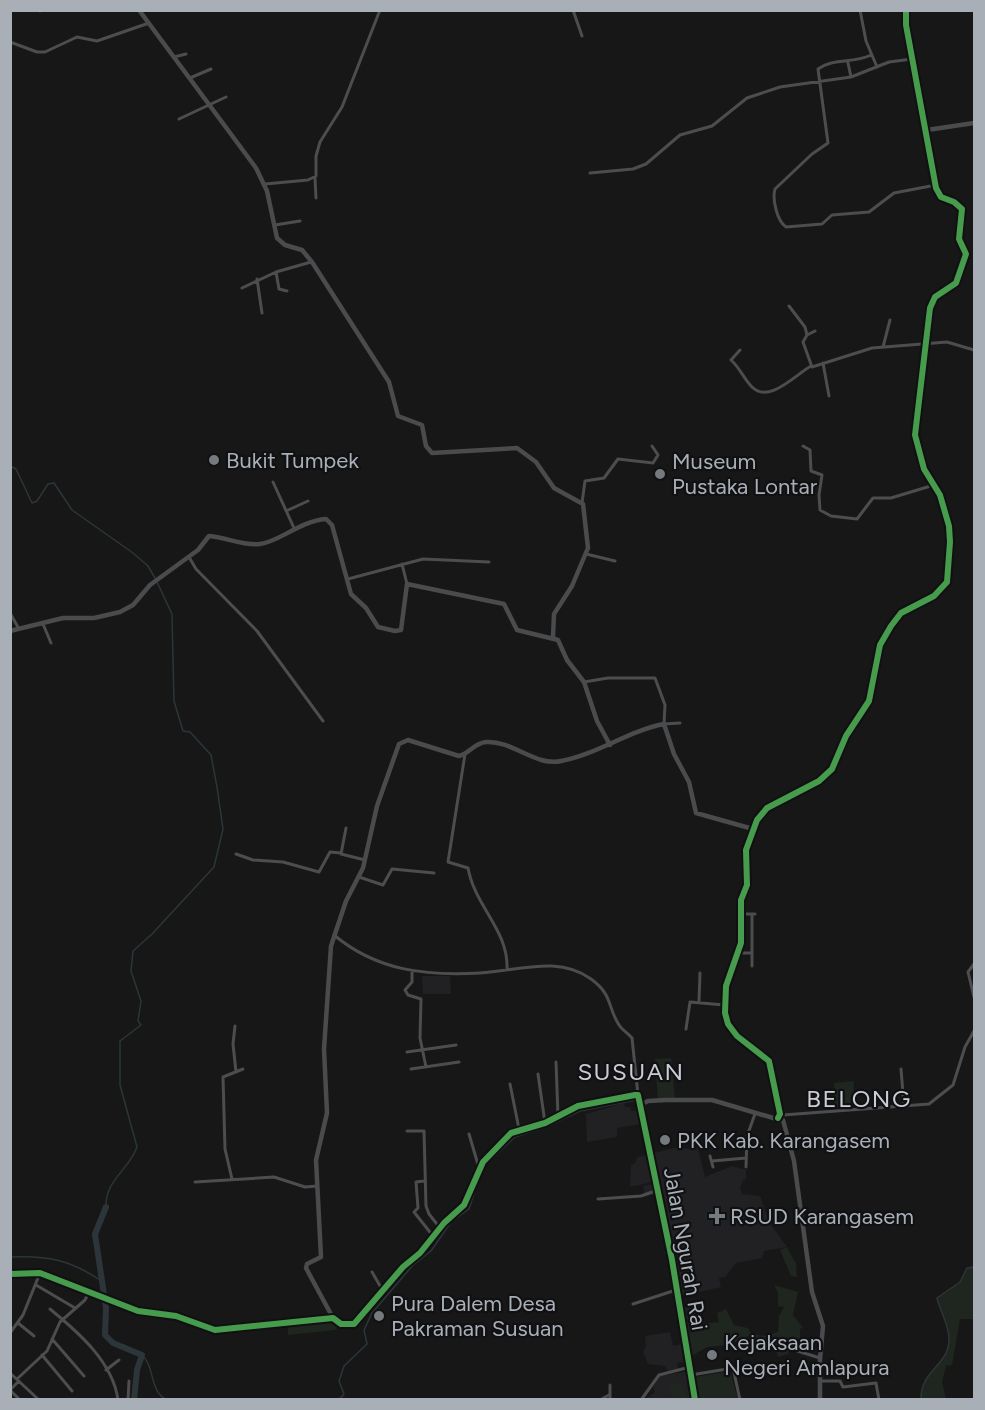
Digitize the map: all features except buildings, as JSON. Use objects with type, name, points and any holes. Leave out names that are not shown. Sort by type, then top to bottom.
[{"type":"street","points":[[139,10],[211,103],[250,159],[265,184],[273,225],[279,242],[302,250],[312,262],[389,382],[396,414],[400,418],[422,425],[430,452],[438,454],[518,448],[532,458],[554,488],[582,503]]},
{"type":"street","points":[[316,198],[315,178],[320,142],[342,107],[380,10]]},
{"type":"street","points":[[573,10],[582,36]]},
{"type":"street","points":[[860,10],[871,55],[877,67]]},
{"type":"street","points":[[820,1400],[820,1358],[824,1326],[811,1287],[794,1161],[769,1061],[731,1029],[724,1005],[726,986],[741,943],[741,900],[747,885],[745,856],[753,830],[767,808],[819,781],[832,769],[846,736],[869,701],[880,645],[891,626],[901,613],[945,587],[950,531],[940,495],[924,469],[915,435],[927,318],[933,300],[956,283],[966,254],[959,239],[962,209],[954,202],[941,197],[936,185],[906,25],[906,10]]},
{"type":"street","points":[[10,42],[37,52],[45,52],[77,37],[97,41],[149,23]]},
{"type":"street","points":[[174,57],[186,54]]},
{"type":"street","points":[[871,55],[848,63],[832,63],[818,68],[828,143],[812,154],[775,189],[774,201],[783,226],[819,224],[832,215],[869,212],[894,193],[936,185]]},
{"type":"street","points":[[590,173],[633,169],[646,164],[677,137],[686,132],[712,126],[743,100],[780,87],[851,77],[889,62],[914,59]]},
{"type":"street","points":[[848,63],[851,77]]},
{"type":"street","points":[[190,78],[211,69]]},
{"type":"street","points":[[179,119],[226,97]]},
{"type":"street","points":[[927,130],[975,123]]},
{"type":"street","points":[[265,184],[315,178]]},
{"type":"street","points":[[273,225],[300,221]]},
{"type":"street","points":[[242,288],[257,279],[312,262]]},
{"type":"street","points":[[276,272],[279,289],[287,291]]},
{"type":"street","points":[[257,279],[261,313]]},
{"type":"street","points":[[789,306],[807,334],[804,347],[811,366]]},
{"type":"street","points":[[883,347],[890,320]]},
{"type":"street","points":[[807,334],[814,331]]},
{"type":"street","points":[[740,350],[731,360],[753,388],[763,393],[771,392],[811,366],[883,347],[954,343],[975,350]]},
{"type":"street","points":[[823,363],[829,396]]},
{"type":"street","points":[[554,638],[554,614],[586,554],[587,533],[582,503],[585,481],[604,478],[618,459],[653,463],[658,455],[652,446]]},
{"type":"street","points":[[803,446],[810,450],[811,471],[822,475],[819,495],[820,510],[831,516],[857,519],[873,498],[891,498],[934,485]]},
{"type":"street","points":[[273,482],[294,528]]},
{"type":"street","points":[[286,512],[308,501]]},
{"type":"street","points":[[10,631],[63,618],[94,618],[120,612],[133,605],[150,585],[189,557],[212,536],[233,543],[262,544],[294,528],[318,520],[330,521],[353,597],[366,608],[376,624],[395,631],[402,626],[407,584],[402,564]]},
{"type":"street","points":[[586,554],[615,561]]},
{"type":"street","points":[[189,557],[196,569],[257,631],[323,721]]},
{"type":"street","points":[[348,579],[432,558],[489,562]]},
{"type":"street","points":[[407,584],[500,602],[508,608],[517,630],[554,638],[559,642],[567,660],[584,682],[597,721],[610,745]]},
{"type":"street","points":[[10,613],[19,629]]},
{"type":"street","points":[[43,624],[51,643]]},
{"type":"street","points":[[584,682],[608,678],[655,678],[664,705],[664,724],[690,786],[696,813],[753,830]]},
{"type":"street","points":[[648,1101],[638,1095],[584,1104],[545,1123],[508,1135],[479,1168],[467,1201],[382,1291],[356,1323],[341,1324],[333,1318],[306,1269],[307,1264],[321,1257],[316,1161],[327,1113],[324,1049],[334,934],[365,860],[377,806],[399,744],[408,740],[450,755],[465,754],[476,744],[492,742],[559,762],[610,745],[637,730],[680,723]]},
{"type":"street","points":[[465,754],[448,862],[468,868],[477,898],[489,914],[506,946],[507,970]]},
{"type":"street","points":[[341,853],[346,828]]},
{"type":"street","points":[[236,854],[253,860],[283,862],[319,872],[330,852],[365,860]]},
{"type":"street","points":[[359,877],[383,885],[392,869],[434,873]]},
{"type":"street","points":[[741,914],[753,914],[752,966]]},
{"type":"street","points":[[334,934],[372,960],[412,972],[480,973],[558,965],[584,974],[602,988],[611,1000],[618,1024],[632,1038],[638,1095]]},
{"type":"street","points":[[736,952],[752,954]]},
{"type":"street","points":[[975,964],[968,972],[975,997]]},
{"type":"street","points":[[412,972],[412,982],[405,990],[410,996],[421,998],[420,1030],[426,1067]]},
{"type":"street","points":[[699,1002],[700,973]]},
{"type":"street","points":[[686,1029],[689,1003],[724,1005]]},
{"type":"street","points":[[235,1026],[233,1044],[236,1072]]},
{"type":"street","points":[[640,1105],[648,1101],[712,1100],[755,1114],[782,1117],[929,1104],[950,1088],[956,1080],[965,1047],[975,1031]]},
{"type":"street","points":[[407,1052],[456,1045]]},
{"type":"street","points":[[411,1069],[459,1062]]},
{"type":"street","points":[[556,1062],[558,1116]]},
{"type":"street","points":[[232,1179],[225,1149],[223,1077],[243,1069]]},
{"type":"street","points":[[901,1069],[904,1106]]},
{"type":"street","points":[[538,1074],[545,1123]]},
{"type":"street","points":[[510,1084],[519,1130]]},
{"type":"street","name":"Jalan Ngurah Rai","points":[[638,1095],[658,1190],[695,1400]]},
{"type":"street","points":[[746,1167],[747,1136],[755,1114]]},
{"type":"street","points":[[407,1131],[424,1131],[424,1181],[427,1211],[440,1228]]},
{"type":"street","points":[[469,1134],[479,1168]]},
{"type":"street","points":[[710,1155],[713,1167]]},
{"type":"street","points":[[712,1161],[746,1158]]},
{"type":"street","points":[[195,1182],[274,1177],[305,1187],[317,1186]]},
{"type":"street","points":[[424,1181],[416,1182],[418,1208],[414,1212],[434,1237]]},
{"type":"street","points":[[598,1199],[641,1196],[658,1190]]},
{"type":"street","points":[[372,1272],[382,1291]]},
{"type":"street","points":[[10,1274],[40,1273],[145,1313],[176,1316],[214,1330],[333,1318]]},
{"type":"street","points":[[10,1333],[18,1323],[40,1273]]},
{"type":"street","points":[[36,1285],[75,1308]]},
{"type":"street","points":[[633,1304],[676,1290]]},
{"type":"street","points":[[20,1400],[10,1390],[42,1355],[62,1319],[92,1293]]},
{"type":"street","points":[[50,1309],[84,1337],[116,1383],[118,1400]]},
{"type":"street","points":[[18,1323],[34,1336]]},
{"type":"street","points":[[52,1339],[84,1376]]},
{"type":"street","points":[[791,1349],[820,1358]]},
{"type":"street","points":[[42,1355],[72,1391]]},
{"type":"street","points":[[106,1370],[118,1360]]},
{"type":"street","points":[[641,1400],[659,1375],[665,1371],[690,1367]]},
{"type":"street","points":[[691,1375],[733,1368],[740,1400]]},
{"type":"street","points":[[10,1373],[39,1400]]},
{"type":"street","points":[[820,1382],[840,1381],[843,1387],[876,1383],[879,1400]]},
{"type":"street","points":[[128,1400],[129,1382]]},
{"type":"street","points":[[600,1400],[609,1397],[610,1385]]},
{"type":"shaded area","points":[[422,976],[450,976],[451,994],[423,994]]},
{"type":"shaded area","points":[[671,1058],[675,1098],[658,1099],[655,1059]]},
{"type":"shaded area","points":[[854,1081],[853,1105],[835,1107],[834,1083]]},
{"type":"shaded area","points":[[624,1103],[625,1107],[630,1107],[631,1111],[639,1110],[641,1124],[617,1128],[617,1137],[587,1142],[586,1114]]},
{"type":"shaded area","name":"RSUD Karangasem","points":[[674,1148],[698,1149],[705,1177],[732,1166],[746,1170],[746,1179],[743,1180],[740,1188],[742,1194],[760,1196],[769,1222],[787,1247],[764,1251],[762,1258],[736,1263],[725,1277],[719,1278],[721,1287],[681,1296],[662,1193],[645,1196],[643,1186],[659,1183],[653,1153]]},
{"type":"shaded area","points":[[647,1155],[653,1182],[630,1187],[631,1165],[635,1163],[637,1157]]},
{"type":"shaded area","points":[[787,1247],[796,1264],[797,1277],[791,1276],[780,1250]]},
{"type":"shaded area","points":[[974,1267],[974,1319],[960,1319],[952,1365],[946,1366],[942,1382],[946,1399],[921,1399],[925,1381],[945,1355],[948,1347],[948,1328],[937,1298],[960,1282],[967,1268]]},
{"type":"shaded area","points":[[774,1285],[798,1292],[793,1315],[803,1328],[800,1329],[800,1347],[792,1343],[788,1354],[778,1357],[773,1342],[758,1347],[751,1335],[728,1345],[707,1347],[690,1357],[686,1326],[719,1322],[717,1313],[726,1309],[734,1325],[748,1328],[750,1333],[764,1336],[778,1332],[779,1316],[784,1307],[778,1306],[778,1293]]},
{"type":"shaded area","points":[[695,1306],[702,1323],[686,1326],[683,1307]]},
{"type":"shaded area","points":[[328,1321],[337,1328],[335,1330],[288,1335],[288,1325]]},
{"type":"shaded area","points":[[670,1332],[673,1346],[682,1344],[686,1362],[677,1363],[678,1369],[668,1371],[665,1366],[648,1364],[643,1352],[646,1346],[645,1336]]},
{"type":"shaded area","points":[[689,1371],[693,1399],[646,1399],[655,1392],[653,1387],[660,1376]]},
{"type":"shaded area","points":[[730,1371],[738,1399],[698,1399],[695,1377]]},
{"type":"shaded area","points":[[682,1383],[687,1399],[672,1399],[669,1385]]},
{"type":"waterway","points":[[10,466],[16,469],[32,503],[37,501],[48,484],[54,483],[72,510],[133,553],[148,566],[155,578]]},
{"type":"waterway","points":[[106,1207],[109,1189],[137,1147],[120,1085],[120,1041],[141,1025],[138,1021],[141,1001],[131,971],[133,951],[152,934],[214,867],[223,829],[211,755],[190,732],[183,731],[174,701],[172,614],[157,582]]},
{"type":"waterway","points":[[483,1167],[515,1137],[548,1126],[580,1111],[636,1100]]},
{"type":"waterway","points":[[339,1400],[344,1394],[339,1381],[344,1366],[367,1344],[364,1330],[372,1313],[413,1265],[431,1251],[451,1222],[469,1209],[479,1177]]},
{"type":"waterway","points":[[106,1207],[95,1234],[106,1308],[105,1335],[113,1343],[142,1355],[137,1370],[134,1400]]},
{"type":"waterway","points":[[10,1257],[58,1260],[100,1280]]},
{"type":"waterway","points":[[921,1400],[925,1381],[945,1355],[948,1347],[948,1328],[937,1298],[960,1282],[967,1268],[974,1267]]},
{"type":"waterway","points":[[142,1355],[149,1366],[158,1392],[168,1400]]},
{"type":"cycle path","points":[[778,1118],[780,1114],[769,1061],[737,1036],[728,1024],[725,1013],[726,986],[741,943],[741,900],[747,885],[746,850],[757,820],[767,808],[819,781],[832,769],[846,736],[869,701],[880,645],[891,626],[901,613],[934,596],[947,582],[949,526],[940,495],[924,469],[915,435],[930,308],[935,297],[956,283],[966,254],[959,239],[962,209],[954,202],[941,197],[936,188],[906,25],[906,10]]},
{"type":"cycle path","points":[[10,1274],[40,1273],[138,1311],[176,1316],[215,1330],[333,1318],[341,1324],[354,1324],[403,1267],[420,1253],[444,1223],[464,1205],[483,1162],[511,1133],[545,1123],[578,1106],[638,1095],[672,1260],[695,1400]]},
{"type":"place","name":"Bukit Tumpek","points":[[214,460]]},
{"type":"place","name":"Museum Pustaka Lontar","points":[[660,474]]},
{"type":"place","name":"PKK Kab. Karangasem","points":[[665,1140]]},
{"type":"place","name":"RSUD Karangasem","points":[[717,1216]]},
{"type":"place","name":"Pura Dalem Desa Pakraman Susuan","points":[[379,1316]]},
{"type":"place","name":"Kejaksaan Negeri Amlapura","points":[[712,1355]]},
{"type":"district","name":"SUSUAN","points":[[631,1072]]},
{"type":"district","name":"BELONG","points":[[859,1099]]}]
